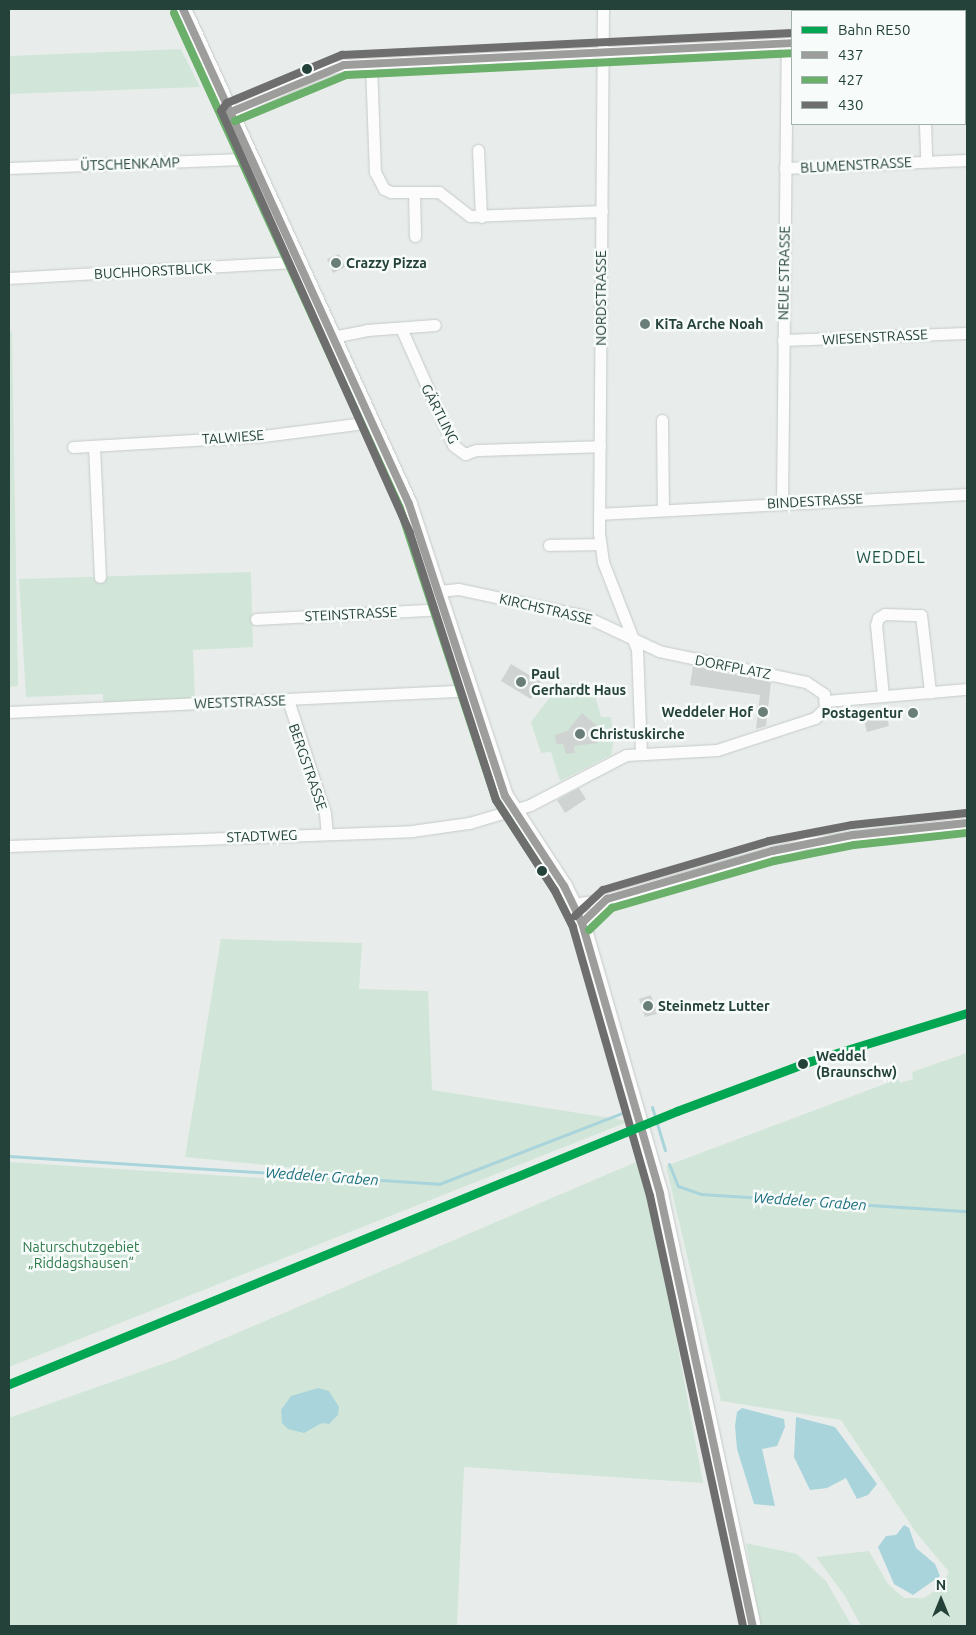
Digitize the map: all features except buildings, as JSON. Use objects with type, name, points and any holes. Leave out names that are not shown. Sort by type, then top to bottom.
[{"type":"street","points":[[183,9],[416,521],[440,591],[498,779],[513,811],[573,904],[582,923],[660,1194],[753,1626]]},
{"type":"street","name":"NORDSTRASSE","points":[[603,9],[600,544],[603,562],[634,639]]},
{"type":"street","points":[[231,112],[325,70],[371,64],[789,43]]},
{"type":"street","name":"NEUE STRASSE","points":[[782,503],[785,168],[789,43]]},
{"type":"street","points":[[371,64],[375,172],[384,189],[391,192],[439,192],[470,216],[602,211]]},
{"type":"street","name":"BLUMENSTRASSE","points":[[925,125],[926,161]]},
{"type":"street","points":[[478,150],[481,217]]},
{"type":"street","name":"ÜTSCHENKAMP","points":[[9,168],[242,159],[250,155]]},
{"type":"street","name":"BLUMENSTRASSE","points":[[785,168],[967,160]]},
{"type":"street","points":[[414,192],[416,236]]},
{"type":"street","name":"BUCHHORSTBLICK","points":[[9,278],[298,262]]},
{"type":"street","points":[[332,337],[434,325]]},
{"type":"street","name":"GÄRTLING","points":[[401,328],[453,445],[466,454],[476,450],[600,446]]},
{"type":"street","name":"WIESENSTRASSE","points":[[784,340],[967,333]]},
{"type":"street","points":[[662,420],[663,510]]},
{"type":"street","name":"TALWIESE","points":[[73,447],[263,436],[372,422]]},
{"type":"street","points":[[94,446],[100,577]]},
{"type":"street","name":"BINDESTRASSE","points":[[599,514],[967,494]]},
{"type":"street","points":[[550,545],[600,544]]},
{"type":"street","name":"KIRCHSTRASSE","points":[[440,591],[458,589],[584,616],[634,639]]},
{"type":"street","name":"STEINSTRASSE","points":[[256,619],[445,609]]},
{"type":"street","points":[[883,696],[876,625],[878,618],[885,614],[921,615],[930,692]]},
{"type":"street","points":[[634,639],[638,658],[641,752]]},
{"type":"street","name":"DORFPLATZ","points":[[634,639],[675,656],[806,682],[820,689],[826,701]]},
{"type":"street","points":[[513,811],[613,760],[641,752],[717,750],[815,718],[826,701],[967,689]]},
{"type":"street","name":"WESTSTRASSE","points":[[9,712],[471,690]]},
{"type":"street","name":"BERGSTRASSE","points":[[288,700],[325,813],[327,834]]},
{"type":"street","name":"STADTWEG","points":[[9,846],[427,829],[487,820],[513,811]]},
{"type":"street","points":[[573,904],[608,899],[806,843],[967,823]]},
{"type":"street","points":[[582,923],[608,899]]},
{"type":"green space","points":[[181,49],[200,87],[9,94],[9,56]]},
{"type":"green space","points":[[12,331],[18,686],[9,687],[9,332]]},
{"type":"green space","points":[[251,572],[253,647],[193,650],[195,699],[103,703],[103,694],[26,697],[19,579]]},
{"type":"green space","points":[[571,683],[593,688],[601,717],[611,717],[614,740],[611,755],[560,781],[551,752],[541,753],[531,722],[560,684],[568,688]]},
{"type":"green space","name":"Naturschutzgebiet „Riddagshausen“","points":[[221,939],[362,943],[359,989],[428,991],[432,1090],[630,1121],[9,1367],[9,1162],[293,1180],[295,1168],[185,1157]]},
{"type":"green space","points":[[967,1053],[967,1626],[861,1626],[845,1596],[816,1557],[869,1551],[888,1584],[904,1598],[924,1598],[940,1587],[949,1572],[915,1531],[841,1420],[721,1401],[666,1166],[898,1079],[900,1083],[913,1079],[912,1072]]},
{"type":"green space","points":[[643,1159],[703,1483],[464,1467],[457,1626],[9,1626],[9,1418],[174,1360]]},
{"type":"green space","points":[[746,1543],[797,1554],[826,1581],[852,1626],[760,1626]]},
{"type":"water","points":[[318,1388],[329,1391],[339,1407],[338,1415],[329,1424],[322,1423],[304,1433],[288,1429],[282,1423],[281,1410],[291,1396]]},
{"type":"water","points":[[742,1408],[784,1419],[785,1427],[777,1446],[762,1449],[775,1506],[754,1504],[737,1449],[735,1426],[737,1412]]},
{"type":"water","points":[[796,1417],[835,1427],[877,1484],[868,1495],[857,1499],[846,1478],[827,1488],[810,1490],[794,1457]]},
{"type":"water","points":[[904,1525],[909,1528],[916,1548],[935,1564],[940,1576],[913,1595],[894,1584],[878,1547],[886,1536],[896,1535]]},
{"type":"waterway","name":"Weddeler Graben","points":[[652,1107],[665,1150]]},
{"type":"waterway","name":"Weddeler Graben","points":[[9,1156],[439,1184],[622,1113]]},
{"type":"waterway","name":"Weddeler Graben","points":[[669,1164],[678,1186],[701,1194],[967,1211]]},
{"type":"rail line","name":"RE50","points":[[9,1384],[677,1111],[811,1061],[967,1013]]},
{"type":"transit line","name":"437","points":[[183,9],[409,504],[505,796],[564,886],[582,923],[660,1194],[753,1626]]},
{"type":"transit line","name":"427","points":[[174,13],[400,508],[496,800],[555,891],[573,927]]},
{"type":"transit line","name":"430","points":[[743,1626],[650,1196],[573,927],[555,891],[496,800],[410,533],[221,111],[227,103],[342,55],[791,33]]},
{"type":"transit line","name":"437","points":[[231,112],[344,65],[791,43]]},
{"type":"transit line","name":"427","points":[[235,121],[346,75],[791,53]]},
{"type":"transit line","name":"430","points":[[575,916],[603,890],[769,841],[852,825],[966,813]]},
{"type":"transit line","name":"437","points":[[582,923],[607,899],[772,851],[853,835],[967,823]]},
{"type":"transit line","name":"427","points":[[589,930],[612,908],[774,861],[854,845],[967,833]]},
{"type":"place","name":"Crazzy Pizza","points":[[336,263]]},
{"type":"place","name":"KiTa Arche Noah","points":[[645,324]]},
{"type":"place","name":"Paul Gerhardt Haus","points":[[521,682]]},
{"type":"place","name":"Weddeler Hof","points":[[763,712]]},
{"type":"place","name":"Postagentur","points":[[913,713]]},
{"type":"place","name":"Christuskirche","points":[[580,734]]},
{"type":"place","name":"Steinmetz Lutter","points":[[648,1006]]},
{"type":"place","name":"Weddel (Braunschw)","points":[[803,1064]]},
{"type":"district","name":"WEDDEL","points":[[891,557]]}]
